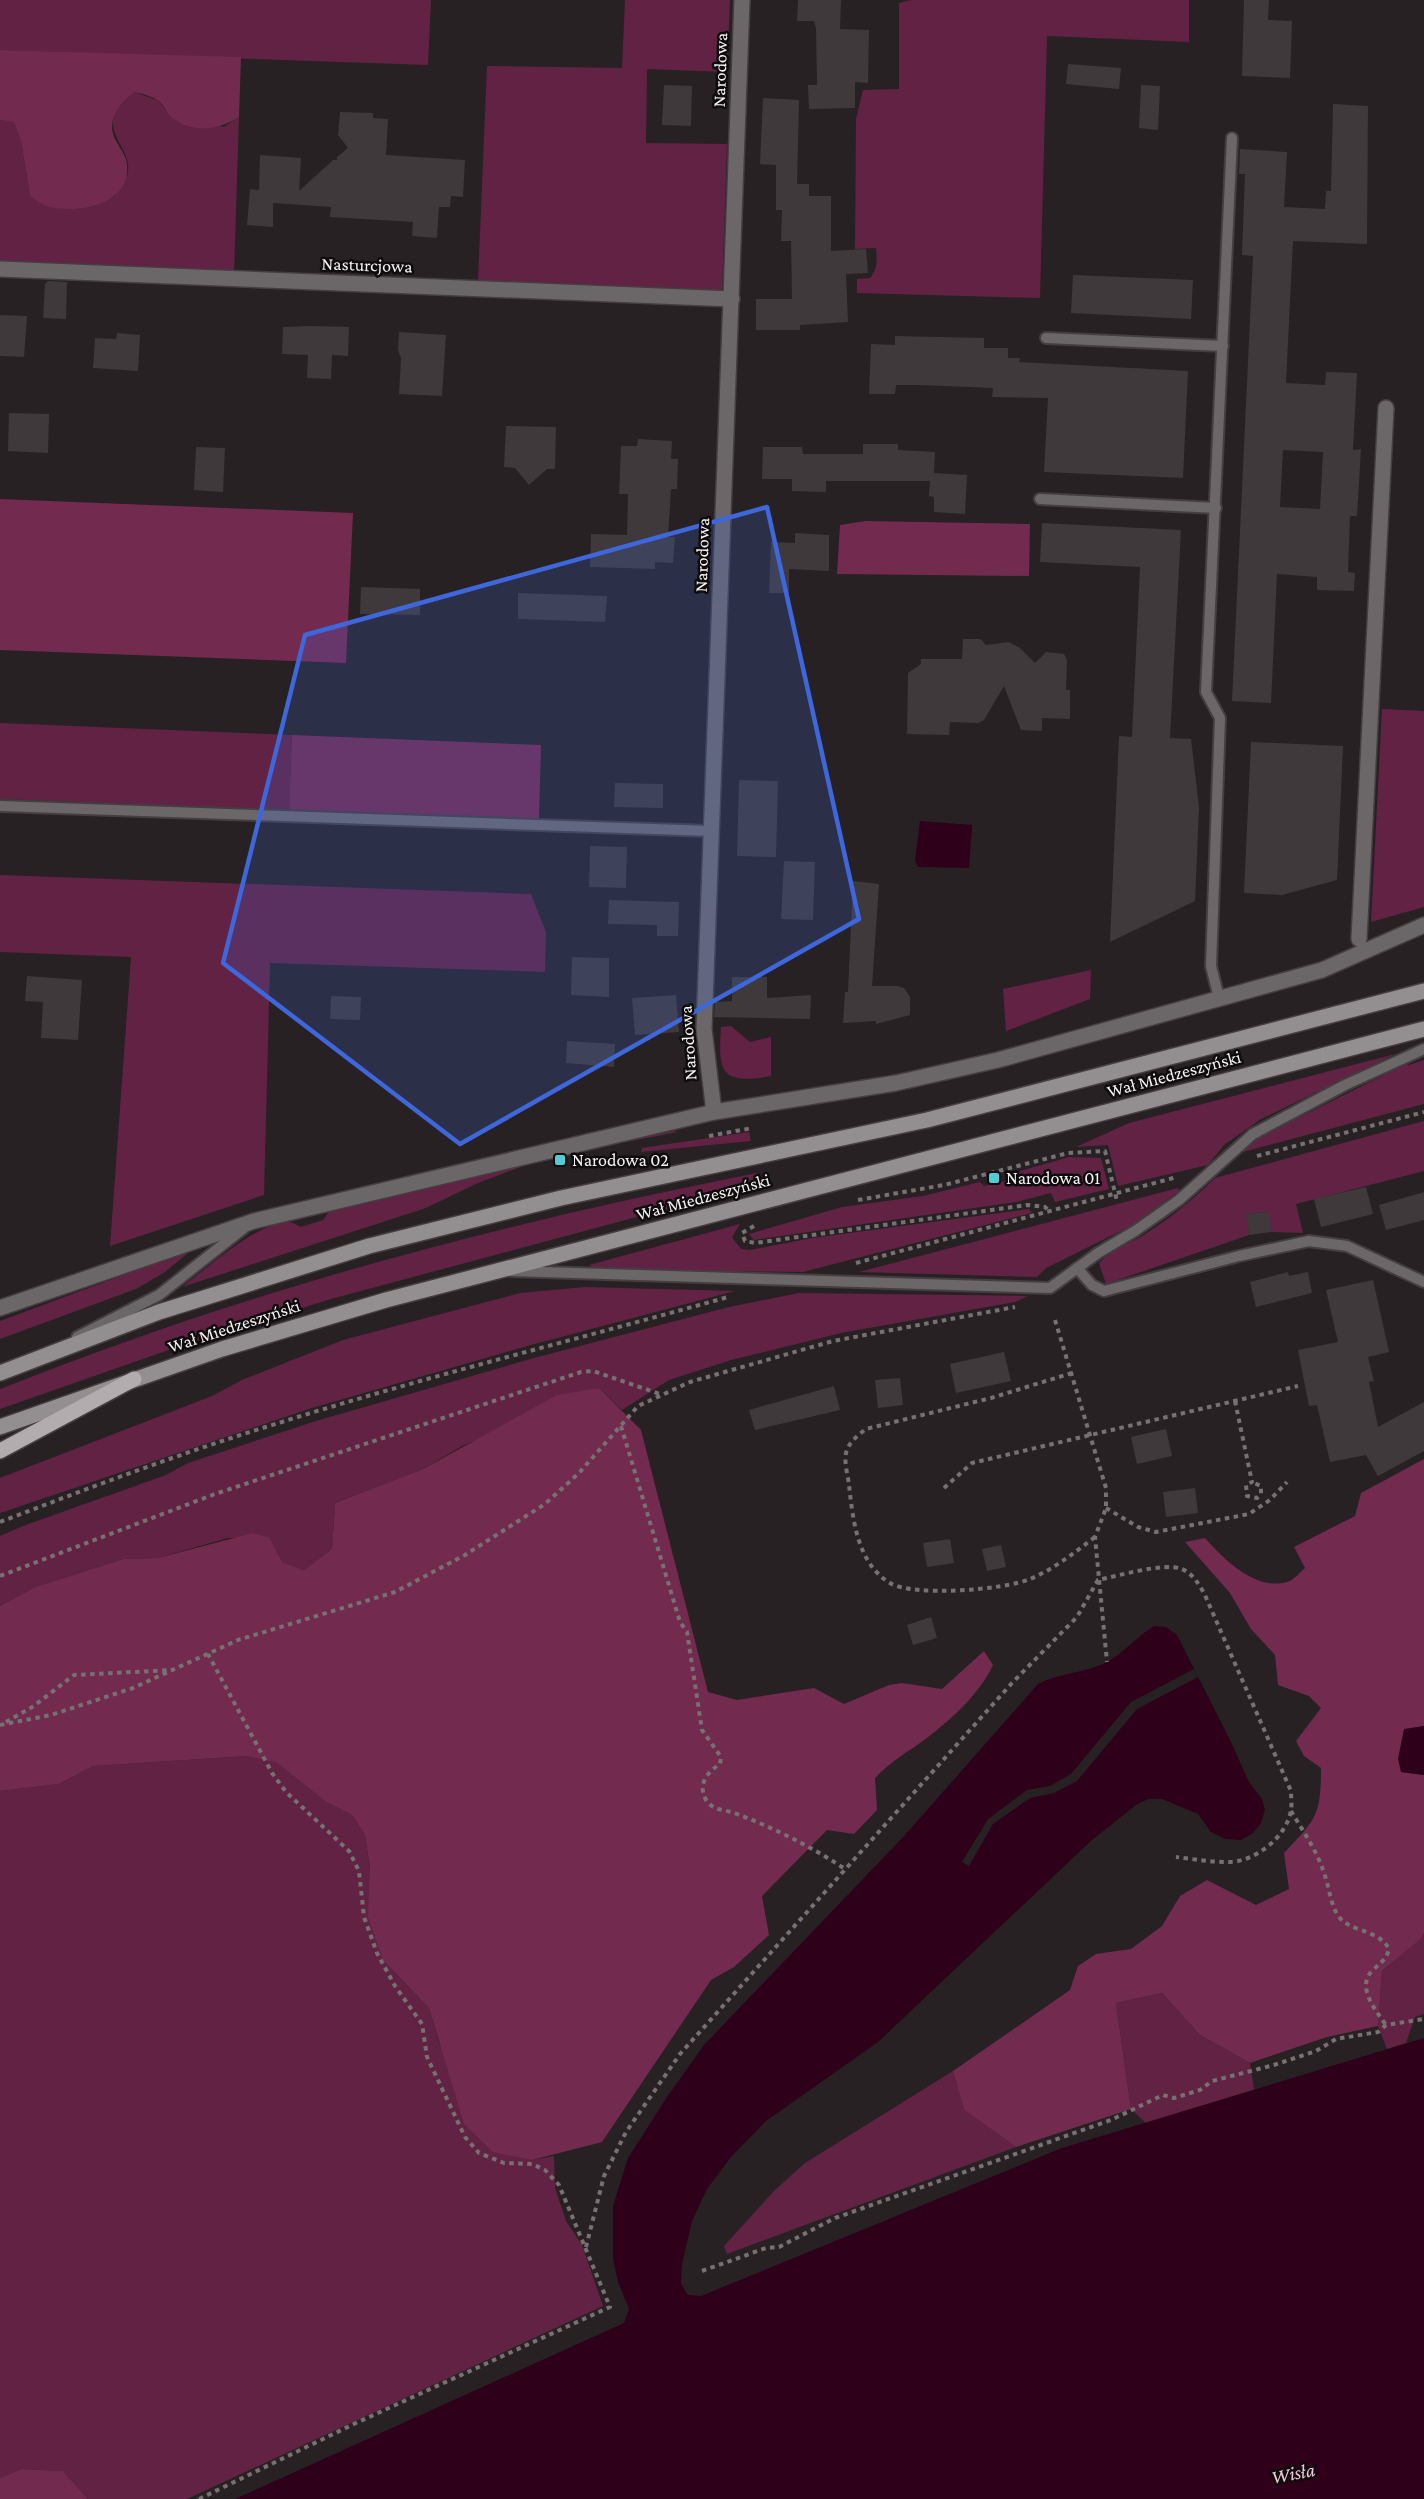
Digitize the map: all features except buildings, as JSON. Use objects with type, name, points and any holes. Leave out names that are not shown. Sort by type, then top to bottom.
[{"type":"main road","name":"Wał Miedzeszyński","points":[[0,1373],[159,1312],[369,1246],[561,1198],[927,1120],[1424,991]]},
{"type":"main road","name":"Wał Miedzeszyński","points":[[0,1427],[134,1379],[310,1322],[499,1270],[1424,1029]]},
{"type":"main road","points":[[0,1452],[134,1379]]},
{"type":"street","name":"Narodowa","points":[[714,1112],[704,1029],[742,0]]},
{"type":"street","name":"Nasturcjowa","points":[[0,269],[732,299]]},
{"type":"street","points":[[1359,939],[1386,408]]},
{"type":"street","points":[[0,1308],[254,1221],[714,1112],[952,1072],[1322,970],[1424,925]]},
{"type":"lane","points":[[1219,998],[1211,966],[1220,718],[1206,692],[1232,138]]},
{"type":"lane","points":[[1046,338],[1223,346]]},
{"type":"lane","points":[[1040,499],[1216,508]]},
{"type":"lane","points":[[0,806],[710,831]]},
{"type":"lane","points":[[499,1270],[1050,1288],[1179,1200],[1253,1134],[1345,1085],[1424,1049]]},
{"type":"lane","points":[[34,1359],[159,1294],[254,1221]]},
{"type":"lane","points":[[1077,1268],[1092,1285],[1104,1291],[1239,1256],[1309,1241],[1347,1246],[1424,1282]]},
{"type":"path","points":[[751,1106],[760,1156]]},
{"type":"path","points":[[1216,1166],[1424,1112]]},
{"type":"path","points":[[857,1200],[944,1185],[1068,1153],[1105,1151],[1117,1201]]},
{"type":"path","points":[[850,1264],[1183,1176]]},
{"type":"path","points":[[770,1200],[776,1220],[753,1226],[742,1233],[745,1241],[754,1243],[1027,1205],[1046,1207],[1050,1212]]},
{"type":"path","points":[[0,1522],[156,1463],[295,1418],[463,1368],[736,1295]]},
{"type":"path","points":[[0,1725],[61,1712],[133,1688],[238,1640],[395,1592],[465,1555],[545,1504],[579,1473],[638,1407],[661,1394],[754,1362],[833,1341],[1021,1304]]},
{"type":"path","points":[[1055,1320],[1106,1488],[1106,1508],[1095,1537],[1107,1662]]},
{"type":"path","points":[[0,1576],[215,1494],[581,1372],[593,1371],[661,1394]]},
{"type":"path","points":[[1072,1373],[991,1398],[866,1430],[855,1437],[845,1455],[853,1522],[865,1557],[875,1571],[890,1583],[904,1590],[1004,1586],[1028,1580],[1058,1565],[1095,1537]]},
{"type":"path","points":[[944,1488],[972,1463],[1298,1386]]},
{"type":"path","points":[[1235,1401],[1252,1482]]},
{"type":"path","points":[[621,1425],[681,1622],[687,1632],[702,1730],[721,1757],[720,1764],[707,1773],[702,1787],[706,1800],[716,1809],[735,1812],[761,1824],[826,1857],[845,1870]]},
{"type":"path","points":[[1252,1482],[1261,1486],[1261,1494],[1257,1498],[1247,1496],[1245,1491],[1246,1485],[1252,1482]]},
{"type":"path","points":[[1106,1508],[1138,1527],[1156,1532],[1249,1514],[1270,1500],[1287,1482]]},
{"type":"path","points":[[586,2247],[604,2176],[626,2132],[651,2092],[680,2054],[1012,1683],[1058,1639],[1077,1617],[1098,1580],[1168,1567],[1180,1568],[1192,1575],[1204,1593],[1291,1791],[1291,1811],[1284,1827],[1270,1845],[1251,1857],[1229,1863],[1176,1857]]},
{"type":"path","points":[[199,2499],[356,2422],[610,2307],[586,2247],[569,2215],[559,2185],[545,2170],[532,2164],[504,2163],[479,2152],[465,2137],[427,2057],[422,2024],[395,1986],[377,1953],[364,1917],[359,1871],[349,1851],[332,1832],[286,1792],[272,1773],[208,1654]]},
{"type":"path","points":[[0,1725],[34,1706],[74,1675],[173,1670]]},
{"type":"path","points":[[1291,1811],[1324,1871],[1336,1914],[1344,1923],[1370,1932],[1385,1941],[1389,1949],[1387,1956],[1369,1975],[1365,1985],[1371,2002],[1386,2025]]},
{"type":"path","points":[[702,2271],[766,2248],[779,2247],[835,2218],[1111,2120],[1163,2094],[1174,2098],[1200,2090],[1212,2081],[1284,2062],[1316,2050],[1336,2039],[1378,2032],[1386,2025],[1424,2019]]},
{"type":"highlighted area","points":[[767,507],[859,919],[460,1144],[223,963],[305,635]]},
{"type":"shaded area","points":[[0,0],[431,0],[428,65],[0,50]]},
{"type":"shaded area","points":[[625,0],[730,0],[727,72],[647,69],[646,143],[727,144],[722,291],[478,281],[487,66],[622,68]]},
{"type":"shaded area","points":[[911,0],[1189,0],[1189,42],[1047,36],[1040,298],[857,293],[857,279],[870,278],[877,260],[876,248],[855,249],[856,119],[863,90],[899,89],[899,3]]},
{"type":"shaded area","points":[[0,50],[241,57],[239,117],[213,128],[195,128],[177,121],[157,100],[135,92],[124,101],[113,118],[115,139],[127,163],[124,185],[117,194],[95,205],[82,208],[46,206],[30,196],[21,141],[14,122],[0,120]]},
{"type":"shaded area","points":[[135,92],[159,101],[169,115],[224,127],[239,117],[234,273],[0,263],[0,120],[14,121],[21,141],[30,196],[114,197],[127,176],[128,165],[113,126],[114,116],[121,104]]},
{"type":"shaded area","points":[[0,499],[353,513],[346,663],[0,650]]},
{"type":"shaded area","points":[[866,521],[1030,524],[1029,576],[837,574],[840,525]]},
{"type":"shaded area","points":[[1382,709],[1424,711],[1424,907],[1371,922]]},
{"type":"shaded area","points":[[0,723],[292,735],[289,810],[0,799]]},
{"type":"shaded area","points":[[292,735],[541,745],[539,819],[289,810]]},
{"type":"shaded area","points":[[0,875],[531,894],[546,932],[545,972],[270,963],[264,1195],[110,1246],[131,957],[0,952]]},
{"type":"shaded area","points":[[1091,970],[1090,999],[1006,1031],[1003,989]]},
{"type":"shaded area","points":[[731,1026],[750,1042],[771,1037],[771,1076],[741,1078],[726,1072],[720,1055],[721,1027]]},
{"type":"shaded area","points":[[1395,1054],[1261,1119],[1224,1145],[1208,1165],[1118,1186],[1108,1145],[1076,1147],[1129,1123]]},
{"type":"shaded area","points":[[1424,1060],[1424,1104],[1239,1153],[1258,1138],[1406,1064]]},
{"type":"shaded area","points":[[1424,1121],[1424,1171],[1296,1204],[1303,1233],[1271,1232],[1268,1212],[1247,1214],[1249,1235],[1106,1284],[1099,1263],[1104,1258],[1161,1223],[1215,1178]]},
{"type":"shaded area","points":[[678,1132],[548,1157],[480,1182],[426,1208],[182,1287],[233,1248],[276,1224],[290,1222],[301,1227],[323,1220],[331,1209],[403,1188],[527,1159]]},
{"type":"shaded area","points":[[749,1132],[751,1141],[641,1152],[642,1148]]},
{"type":"shaded area","points":[[1069,1157],[1101,1158],[1109,1189],[1055,1202],[1051,1193],[1016,1202],[754,1240],[749,1234],[842,1207],[923,1196],[980,1182],[984,1186],[1008,1180],[1010,1174]]},
{"type":"shaded area","points":[[757,1173],[760,1184],[331,1299],[200,1339],[0,1409],[0,1389],[185,1321],[279,1291],[373,1263],[564,1214]]},
{"type":"shaded area","points":[[1178,1188],[1179,1191],[1131,1226],[1046,1268],[1037,1277],[859,1272]]},
{"type":"shaded area","points":[[1029,1209],[1032,1213],[803,1272],[597,1269],[589,1265],[740,1224],[732,1237],[741,1249],[750,1250],[812,1238]]},
{"type":"shaded area","points":[[188,1251],[165,1272],[136,1289],[0,1339],[0,1321]]},
{"type":"shaded area","points":[[585,1287],[735,1291],[531,1345],[312,1408],[0,1513],[0,1478],[212,1396],[242,1380],[343,1340],[520,1293]]},
{"type":"shaded area","points":[[799,1293],[1028,1296],[1015,1302],[841,1333],[731,1360],[669,1380],[622,1410],[599,1388],[462,1446],[423,1469],[335,1503],[332,1549],[304,1570],[282,1562],[270,1538],[228,1538],[158,1558],[123,1559],[35,1587],[0,1606],[0,1536],[23,1526],[166,1475],[188,1463],[316,1421],[534,1358],[729,1307]]},
{"type":"shaded area","points":[[599,1388],[641,1430],[708,1692],[737,1700],[814,1688],[844,1704],[889,1685],[902,1683],[942,1689],[984,1651],[993,1665],[981,1686],[946,1723],[900,1756],[875,1778],[877,1810],[854,1834],[827,1830],[762,1896],[769,1935],[734,1967],[711,1980],[602,2142],[532,2160],[493,2152],[464,2124],[429,2008],[383,1960],[368,1917],[370,1868],[365,1835],[352,1815],[326,1802],[277,1763],[248,1756],[93,1766],[59,1784],[0,1791],[0,1606],[35,1587],[123,1559],[158,1558],[253,1533],[270,1538],[282,1562],[304,1570],[332,1549],[335,1503],[423,1469],[557,1395]]},
{"type":"shaded area","points":[[1424,1459],[1424,1726],[1404,1730],[1401,1772],[1424,1775],[1424,1933],[1421,1939],[1382,1971],[1378,2026],[1327,2037],[1250,2063],[1200,2035],[1162,1993],[1116,2003],[1131,2109],[1016,2147],[964,2110],[953,2071],[1070,1990],[1078,1966],[1096,1954],[1131,1949],[1162,1926],[1180,1896],[1207,1880],[1256,1905],[1289,1889],[1284,1853],[1310,1824],[1318,1807],[1321,1768],[1304,1756],[1296,1741],[1321,1708],[1309,1696],[1278,1685],[1275,1655],[1251,1629],[1230,1593],[1185,1542],[1205,1538],[1231,1564],[1252,1578],[1275,1584],[1289,1581],[1305,1568],[1294,1547],[1355,1516],[1361,1493]]},
{"type":"shaded area","points":[[249,1756],[277,1763],[326,1802],[352,1815],[365,1835],[383,1960],[429,2008],[439,2043],[532,2160],[554,2156],[555,2188],[566,2221],[582,2245],[603,2306],[187,2499],[88,2499],[63,2471],[22,2469],[0,2478],[0,1791],[59,1784],[93,1766]]},
{"type":"shaded area","points":[[1424,1933],[1424,2014],[1415,2017],[1406,2043],[1387,2049],[1378,2026],[1382,1971],[1421,1939]]},
{"type":"shaded area","points":[[1162,1993],[1200,2035],[1250,2063],[1254,2090],[1146,2123],[1131,2109],[1116,2003]]},
{"type":"shaded area","points":[[953,2071],[964,2110],[1016,2147],[727,2254],[724,2246],[774,2191],[805,2163]]},
{"type":"shaded area","points":[[22,2469],[63,2471],[88,2499],[0,2499],[0,2478]]},
{"type":"water","points":[[920,821],[972,825],[969,868],[918,867],[915,860]]},
{"type":"water","name":"Wisła","points":[[1154,1626],[1166,1627],[1177,1635],[1249,1782],[1262,1799],[1265,1810],[1261,1823],[1253,1833],[1241,1840],[1225,1839],[1211,1832],[1198,1814],[1162,1799],[1148,1799],[1136,1805],[1092,1840],[878,2042],[766,2121],[731,2157],[707,2189],[692,2221],[682,2264],[681,2284],[688,2295],[701,2296],[1062,2148],[1424,2038],[1424,2499],[235,2499],[624,2323],[629,2309],[618,2282],[613,2259],[613,2206],[628,2158],[704,2045],[905,1835],[1038,1684],[1054,1677],[1105,1663]]},
{"type":"water","points":[[1424,1726],[1424,1775],[1401,1772],[1398,1759],[1404,1729]]},
{"type":"pier","points":[[1194,1669],[1198,1677],[1137,1709],[1077,1781],[1054,1793],[1030,1798],[993,1824],[969,1866],[962,1862],[988,1819],[1027,1790],[1050,1786],[1071,1774],[1131,1702]]},
{"type":"place","name":"Narodowa 02","points":[[560,1160]]},
{"type":"place","name":"Narodowa 01","points":[[994,1178]]}]
